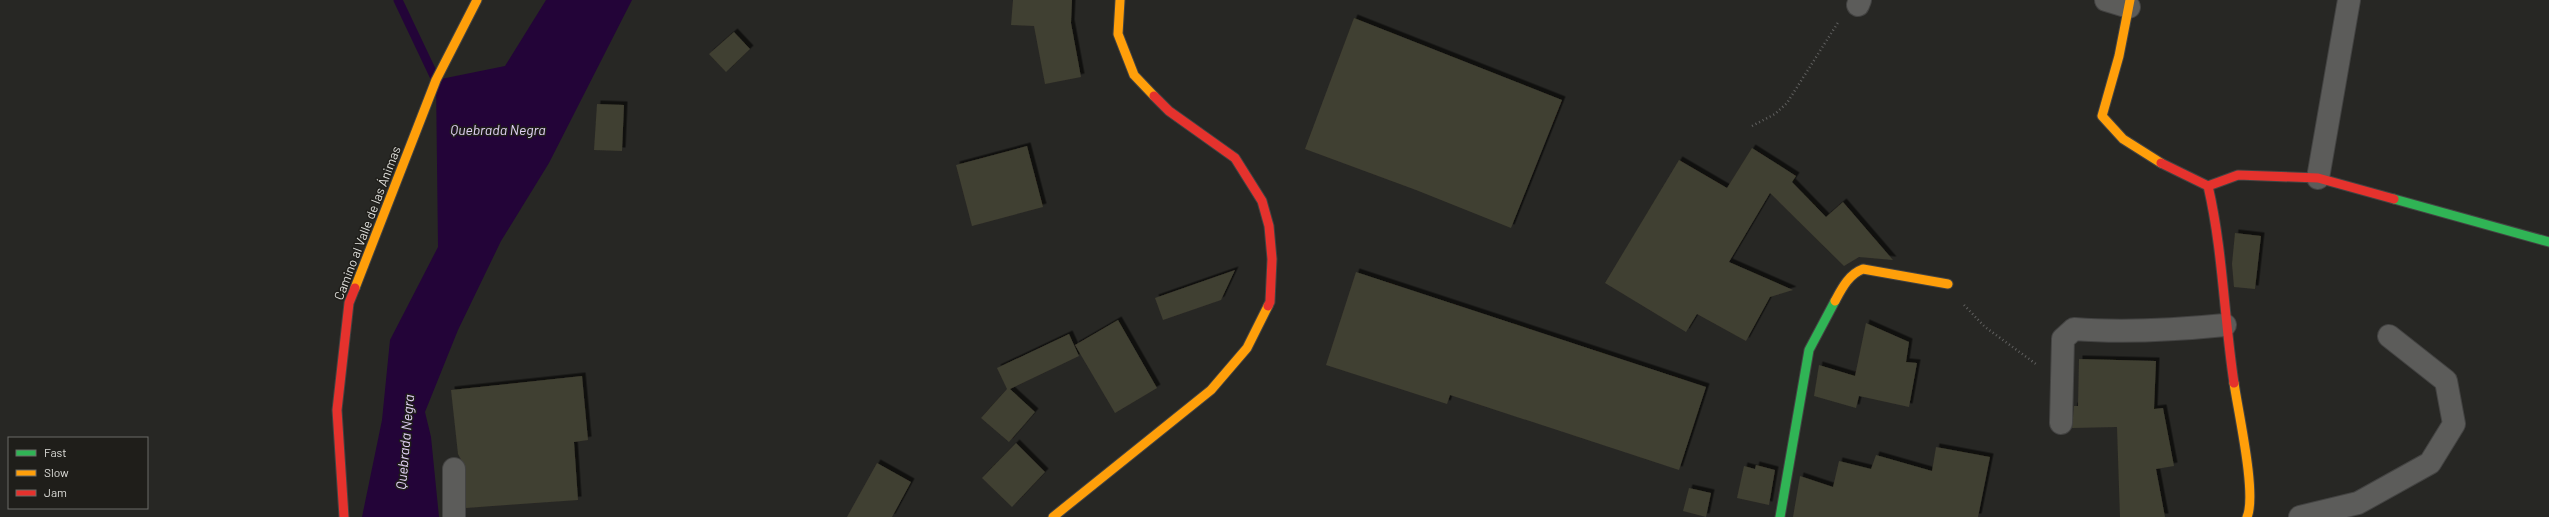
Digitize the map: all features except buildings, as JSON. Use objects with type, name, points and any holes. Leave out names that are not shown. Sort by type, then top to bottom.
[{"type":"street","name":"Camino al Valle de las Ánimas","points":[[344,517],[337,410],[349,303],[436,80],[477,0]]},
{"type":"street","points":[[1053,517],[1211,390],[1247,348],[1270,302],[1272,259],[1269,226],[1262,201],[1235,158],[1169,111],[1134,74],[1118,34],[1120,0]]},
{"type":"street","points":[[2106,0],[2129,3],[2119,56],[2102,116],[2111,129],[2136,148],[2208,186],[2238,175],[2318,178],[2549,242]]},
{"type":"street","points":[[2318,178],[2348,0]]},
{"type":"street","points":[[2208,186],[2215,216],[2225,325],[2248,480],[2250,510],[2247,517]]},
{"type":"street","points":[[1780,517],[1808,357],[1843,286],[1855,272],[1863,269],[1948,284]]},
{"type":"street","points":[[2061,423],[2063,339],[2074,329],[2099,331],[2178,329],[2225,325]]},
{"type":"street","points":[[2300,517],[2358,503],[2430,463],[2454,424],[2446,381],[2389,336]]},
{"type":"street","points":[[454,470],[454,517]]},
{"type":"path","points":[[1752,126],[1775,114],[1787,103],[1848,7],[1859,2]]},
{"type":"path","points":[[1948,284],[1985,327],[2030,359],[2061,391]]},
{"type":"water","name":"Quebrada Negra","points":[[546,0],[632,0],[549,163],[501,241],[458,330],[425,412],[431,437],[439,517],[362,517],[382,420],[390,340],[438,247],[436,80],[505,66]]},
{"type":"waterway","points":[[398,0],[435,78]]},
{"type":"traffic: fast","points":[[2394,199],[2549,242]]},
{"type":"traffic: fast","points":[[1780,517],[1809,350],[1835,301]]},
{"type":"traffic: slow","points":[[355,288],[436,80],[477,0]]},
{"type":"traffic: slow","points":[[1120,0],[1118,34],[1134,75],[1154,96]]},
{"type":"traffic: slow","points":[[2130,0],[2119,56],[2102,116],[2123,139],[2161,163]]},
{"type":"traffic: slow","points":[[1835,301],[1843,286],[1854,274],[1863,269],[1948,284]]},
{"type":"traffic: slow","points":[[1053,517],[1211,390],[1247,348],[1268,306]]},
{"type":"traffic: slow","points":[[2234,383],[2246,452],[2250,491],[2247,517]]},
{"type":"traffic: jam","points":[[1154,96],[1169,111],[1235,158],[1262,201],[1269,226],[1272,259],[1270,302],[1268,306]]},
{"type":"traffic: jam","points":[[2161,163],[2208,186],[2217,235],[2234,383]]},
{"type":"traffic: jam","points":[[2208,186],[2238,175],[2318,178],[2394,199]]},
{"type":"traffic: jam","points":[[344,517],[337,410],[349,303],[355,288]]}]
